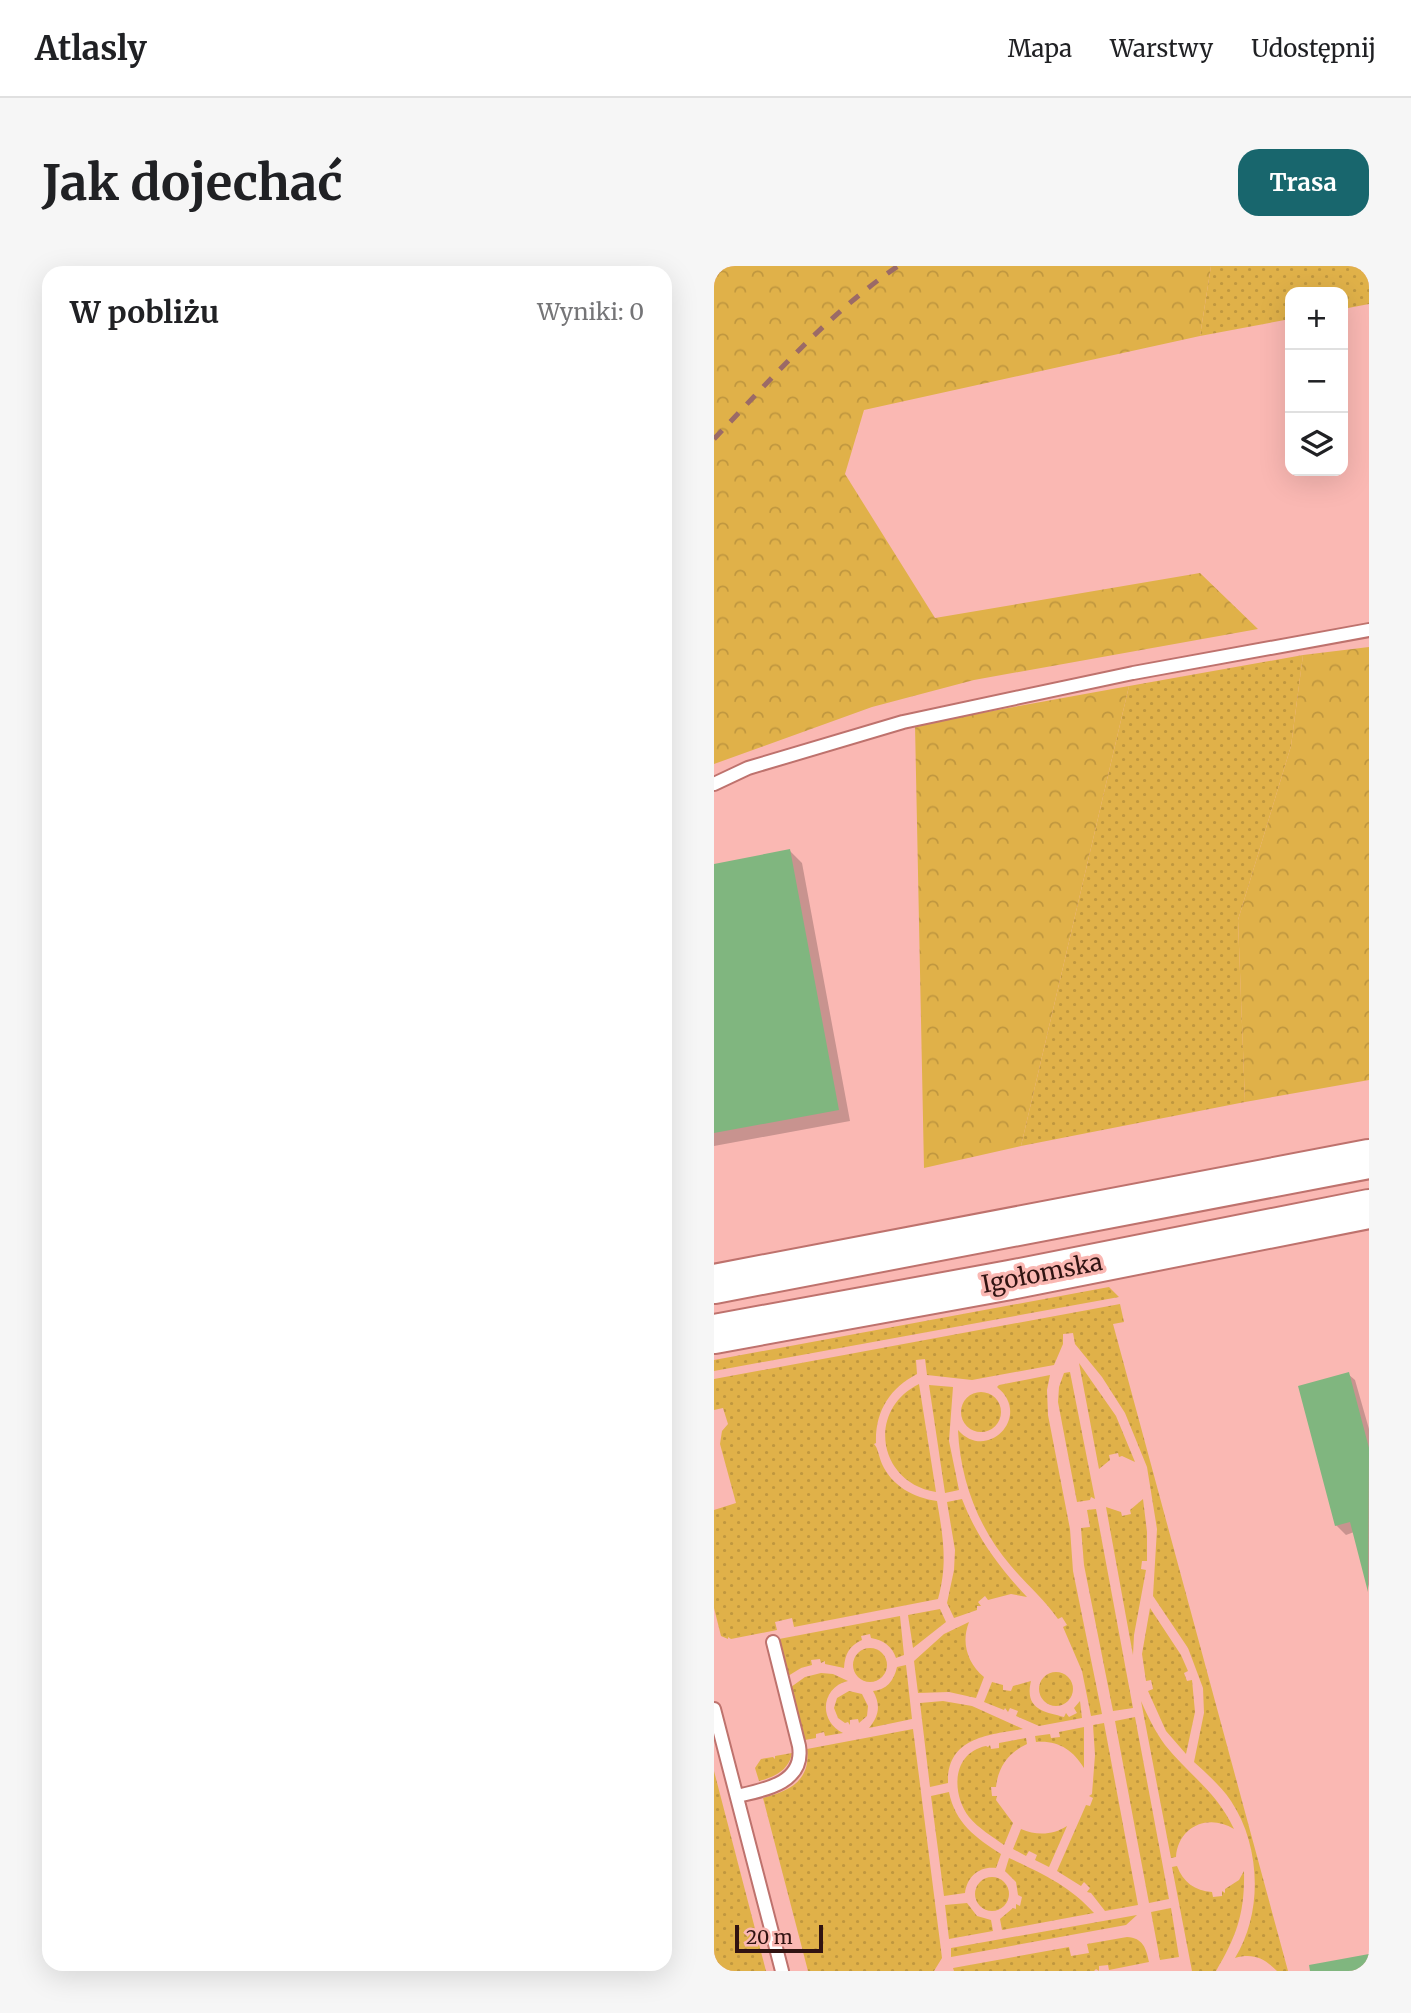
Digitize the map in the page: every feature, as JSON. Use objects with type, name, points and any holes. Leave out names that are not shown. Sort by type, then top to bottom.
[{"type":"main road","name":"Igołomska","points":[[714,1284],[1369,1159]]},
{"type":"main road","name":"Igołomska","points":[[714,1334],[1010,1280],[1369,1209]]},
{"type":"lane","points":[[714,784],[748,768],[903,722],[1133,673],[1369,629]]},
{"type":"lane","points":[[737,1796],[781,1782],[794,1773],[800,1762],[799,1746],[773,1642]]},
{"type":"lane","points":[[714,1709],[782,1971]]},
{"type":"green space","points":[[714,266],[1211,266],[1200,336],[864,410],[845,474],[935,618],[1200,573],[1258,629],[974,680],[872,707],[714,764]]},
{"type":"green space","points":[[1211,266],[1369,266],[1369,304],[1348,308],[1348,287],[1285,287],[1285,320],[1200,336]]},
{"type":"green space","points":[[1369,647],[1369,1080],[1245,1102],[1238,920],[1291,746],[1303,655]]},
{"type":"green space","points":[[1303,655],[1291,746],[1238,920],[1245,1102],[1021,1146],[1129,686]]},
{"type":"green space","points":[[1129,686],[1021,1146],[924,1168],[915,725]]},
{"type":"green space","points":[[1109,1287],[1119,1297],[714,1371],[714,1360]]},
{"type":"green space","points":[[1120,1304],[1124,1322],[1113,1324],[1288,1971],[1277,1971],[1253,1956],[1235,1958],[1244,1940],[1254,1900],[1253,1859],[1248,1838],[1231,1801],[1194,1762],[1204,1713],[1203,1688],[1188,1648],[1153,1596],[1157,1529],[1147,1467],[1125,1413],[1102,1377],[1075,1344],[1073,1333],[1063,1334],[1063,1344],[1054,1365],[972,1380],[927,1375],[925,1359],[916,1360],[917,1374],[899,1386],[881,1411],[874,1444],[886,1472],[905,1490],[937,1501],[944,1562],[938,1599],[794,1627],[792,1618],[775,1622],[777,1630],[731,1639],[721,1636],[714,1608],[714,1510],[736,1503],[720,1444],[722,1431],[728,1424],[723,1408],[714,1410],[714,1379]]},
{"type":"green space","points":[[1079,1363],[1116,1416],[1135,1462],[1119,1457],[1118,1453],[1109,1455],[1110,1460],[1099,1469]]},
{"type":"green space","points":[[1070,1372],[1095,1499],[1091,1497],[1090,1500],[1077,1502],[1058,1402],[1064,1373]]},
{"type":"green space","points":[[1050,1375],[1047,1390],[1048,1415],[1070,1529],[1073,1571],[1102,1714],[1091,1716],[1082,1671],[1063,1627],[1067,1625],[1062,1617],[1058,1619],[1017,1573],[989,1536],[967,1485],[959,1448],[958,1430],[969,1439],[981,1441],[993,1439],[1002,1432],[1010,1411],[1007,1399],[997,1387],[999,1385]]},
{"type":"green space","points":[[919,1384],[936,1492],[916,1486],[901,1475],[891,1461],[886,1444],[886,1427],[891,1411],[902,1396]]},
{"type":"green space","points":[[929,1385],[953,1387],[949,1441],[959,1490],[945,1493]]},
{"type":"green space","points":[[981,1392],[995,1398],[1001,1412],[995,1426],[981,1432],[967,1426],[961,1412],[967,1398]]},
{"type":"green space","points":[[962,1499],[990,1551],[1027,1597],[1011,1594],[988,1600],[985,1596],[978,1602],[981,1606],[977,1606],[977,1610],[954,1618],[947,1603],[955,1550],[947,1502]]},
{"type":"green space","points":[[1143,1499],[1147,1561],[1142,1561],[1141,1569],[1146,1570],[1133,1655],[1106,1507],[1121,1512],[1122,1516],[1131,1514],[1130,1510]]},
{"type":"green space","points":[[1096,1509],[1133,1708],[1113,1711],[1084,1565],[1081,1528],[1090,1527],[1087,1510]]},
{"type":"green space","points":[[1150,1608],[1181,1655],[1188,1671],[1184,1673],[1187,1681],[1192,1680],[1195,1712],[1186,1754],[1166,1731],[1148,1691],[1153,1689],[1151,1680],[1146,1681],[1142,1654]]},
{"type":"green space","points":[[940,1609],[946,1622],[913,1648],[908,1615]]},
{"type":"green space","points":[[900,1616],[904,1655],[896,1658],[889,1647],[871,1638],[870,1634],[861,1636],[862,1640],[851,1648],[844,1668],[825,1664],[825,1661],[821,1663],[820,1659],[811,1660],[812,1665],[788,1676],[779,1639]]},
{"type":"green space","points":[[969,1622],[967,1652],[973,1665],[984,1677],[976,1698],[949,1692],[918,1693],[914,1661],[944,1634]]},
{"type":"green space","points":[[870,1648],[882,1653],[887,1665],[882,1677],[870,1682],[858,1677],[853,1665],[858,1653]]},
{"type":"green space","points":[[906,1665],[912,1719],[869,1728],[878,1710],[873,1691],[886,1687],[894,1677],[897,1667]]},
{"type":"green space","points":[[1056,1672],[1068,1677],[1073,1689],[1068,1701],[1056,1706],[1044,1701],[1039,1689],[1044,1677]]},
{"type":"green space","points":[[821,1673],[833,1674],[848,1681],[832,1690],[826,1705],[829,1721],[843,1733],[825,1736],[824,1732],[816,1734],[816,1738],[805,1740],[791,1687],[805,1677]]},
{"type":"green space","points":[[1031,1681],[1031,1698],[1038,1708],[1064,1717],[1066,1713],[1069,1717],[1077,1713],[1074,1708],[1080,1701],[1082,1718],[1039,1726],[1016,1716],[1018,1711],[1010,1708],[1008,1712],[1005,1708],[1004,1710],[984,1702],[992,1682],[1003,1685],[1003,1690],[1011,1691],[1013,1686]]},
{"type":"green space","points":[[849,1691],[862,1694],[868,1706],[867,1716],[859,1723],[858,1719],[850,1720],[850,1725],[838,1718],[834,1708],[837,1698]]},
{"type":"green space","points":[[943,1701],[972,1706],[1023,1729],[984,1737],[962,1747],[950,1768],[948,1783],[930,1787],[920,1703]]},
{"type":"green space","points":[[1141,1701],[1165,1745],[1211,1794],[1234,1829],[1215,1822],[1196,1825],[1182,1837],[1176,1857],[1171,1858]]},
{"type":"green space","points":[[1135,1717],[1169,1899],[1149,1903],[1115,1721]]},
{"type":"green space","points":[[1104,1723],[1138,1905],[1105,1911],[1091,1893],[1087,1892],[1090,1888],[1084,1882],[1081,1886],[1057,1871],[1086,1805],[1090,1806],[1093,1798],[1089,1796],[1092,1794],[1095,1755],[1093,1725]]},
{"type":"green space","points":[[1084,1727],[1084,1768],[1075,1756],[1064,1748],[1051,1743],[1036,1742],[1035,1736],[1050,1734],[1051,1738],[1060,1737],[1059,1732]]},
{"type":"green space","points":[[913,1729],[942,1958],[934,1971],[808,1971],[763,1798],[782,1792],[797,1782],[806,1769],[807,1749]]},
{"type":"green space","points":[[1026,1738],[1027,1744],[1010,1756],[999,1773],[996,1787],[991,1787],[992,1796],[997,1796],[996,1800],[1013,1823],[1004,1845],[969,1817],[959,1797],[958,1775],[966,1757],[975,1750],[990,1745],[991,1749],[999,1748],[999,1743]]},
{"type":"green space","points":[[792,1753],[788,1764],[780,1772],[759,1781],[755,1768],[761,1759],[775,1759],[775,1756]]},
{"type":"green space","points":[[714,1771],[766,1971],[714,1971]]},
{"type":"green space","points":[[949,1792],[961,1821],[983,1842],[1001,1854],[996,1868],[984,1869],[975,1874],[965,1893],[944,1896],[931,1796]]},
{"type":"green space","points":[[1067,1826],[1049,1867],[1035,1860],[1037,1855],[1029,1851],[1026,1856],[1013,1849],[1021,1829],[1045,1834]]},
{"type":"green space","points":[[1009,1858],[1065,1888],[1094,1913],[1002,1930],[1000,1919],[1013,1908],[1016,1909],[1016,1904],[1020,1906],[1022,1897],[1018,1895],[1016,1882],[1005,1871]]},
{"type":"green space","points":[[1177,1866],[1190,1885],[1212,1892],[1213,1897],[1222,1896],[1222,1891],[1225,1893],[1225,1889],[1239,1880],[1244,1871],[1243,1899],[1238,1923],[1216,1971],[1192,1971],[1172,1867]]},
{"type":"green space","points":[[992,1877],[1004,1882],[1009,1894],[1004,1906],[992,1911],[980,1906],[975,1894],[980,1882]]},
{"type":"green space","points":[[967,1903],[977,1916],[991,1920],[993,1931],[949,1939],[945,1905]]},
{"type":"green space","points":[[1171,1908],[1179,1957],[1160,1960],[1151,1912]]},
{"type":"green space","points":[[1137,1915],[1126,1925],[951,1957],[951,1948]]},
{"type":"green space","points":[[1127,1937],[1137,1939],[1143,1945],[1149,1962],[1109,1970],[1108,1965],[1099,1966],[1099,1971],[954,1971],[953,1968],[1069,1947],[1071,1956],[1089,1953],[1087,1944]]},
{"type":"building","points":[[790,849],[839,1110],[714,1133],[714,864]]},
{"type":"building","points":[[1349,1372],[1369,1448],[1368,1592],[1350,1522],[1335,1526],[1298,1386]]},
{"type":"building","points":[[1369,1954],[1369,1971],[1310,1971],[1309,1965]]},
{"type":"railway","points":[[714,439],[824,326],[898,266]]}]
